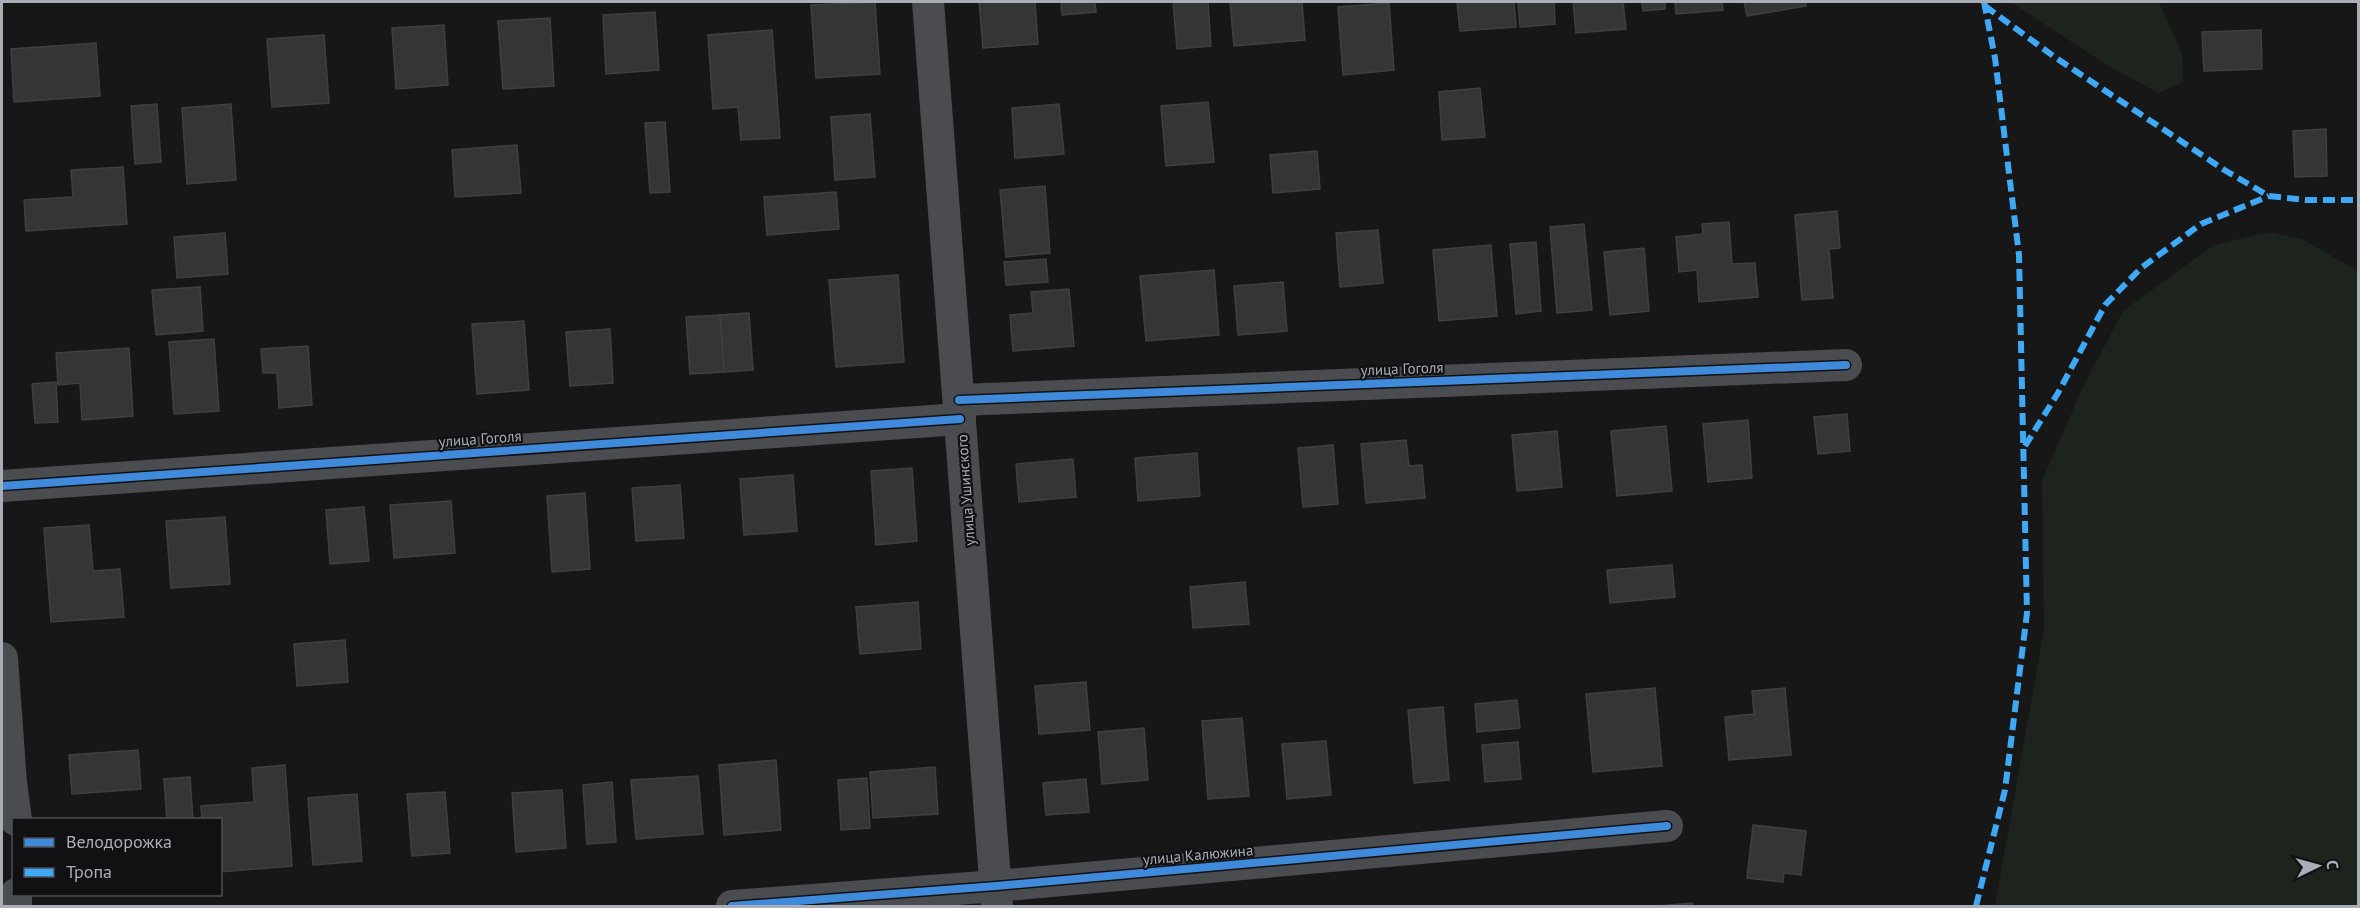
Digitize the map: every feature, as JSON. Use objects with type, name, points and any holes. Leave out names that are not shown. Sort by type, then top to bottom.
[{"type":"street","name":"улица Ушинского","points":[[928,2],[996,896]]},
{"type":"street","name":"улица Гоголя","points":[[2,486],[960,409],[1846,365]]},
{"type":"street","points":[[2,658],[11,783],[16,818]]},
{"type":"street","name":"улица Калюжина","points":[[732,906],[996,896],[1667,826]]},
{"type":"shaded area","points":[[2011,2],[2159,2],[2182,53],[2183,82],[2158,93],[2105,64]]},
{"type":"shaded area","points":[[2269,232],[2302,239],[2358,271],[2358,906],[1995,906],[2044,629],[2042,481],[2081,391],[2123,311],[2214,245]]},
{"type":"building","points":[[875,2],[880,74],[816,78],[811,5]]},
{"type":"building","points":[[979,2],[1035,2],[1038,44],[983,48]]},
{"type":"building","points":[[1061,2],[1095,2],[1096,12],[1062,15]]},
{"type":"building","points":[[1173,2],[1208,2],[1211,46],[1177,49]]},
{"type":"building","points":[[1230,2],[1302,2],[1305,40],[1234,46]]},
{"type":"building","points":[[1457,2],[1514,2],[1516,27],[1460,31]]},
{"type":"building","points":[[1518,2],[1554,2],[1555,24],[1520,27]]},
{"type":"building","points":[[1573,2],[1623,2],[1626,29],[1576,33]]},
{"type":"building","points":[[1642,2],[1665,2],[1665,9],[1643,11]]},
{"type":"building","points":[[1675,2],[1722,2],[1723,10],[1676,14]]},
{"type":"building","points":[[1744,2],[1805,2],[1806,6],[1747,16]]},
{"type":"building","points":[[1389,3],[1394,70],[1343,75],[1338,7]]},
{"type":"building","points":[[655,12],[659,70],[606,74],[603,15]]},
{"type":"building","points":[[550,18],[554,86],[503,89],[498,21]]},
{"type":"building","points":[[444,25],[448,85],[396,89],[392,28]]},
{"type":"building","points":[[772,30],[780,138],[741,140],[738,107],[713,109],[708,35]]},
{"type":"building","points":[[2261,30],[2262,69],[2204,71],[2202,32]]},
{"type":"building","points":[[324,35],[329,103],[272,107],[267,39]]},
{"type":"building","points":[[96,43],[100,96],[14,102],[11,49]]},
{"type":"building","points":[[1480,88],[1485,137],[1442,140],[1439,92]]},
{"type":"building","points":[[1208,102],[1214,162],[1166,166],[1161,106]]},
{"type":"building","points":[[157,104],[161,162],[135,164],[131,106]]},
{"type":"building","points":[[231,104],[236,180],[187,184],[182,108]]},
{"type":"building","points":[[1059,104],[1064,154],[1015,158],[1012,108]]},
{"type":"building","points":[[870,114],[875,177],[835,180],[831,117]]},
{"type":"building","points":[[665,122],[670,192],[650,193],[645,123]]},
{"type":"building","points":[[2326,129],[2327,176],[2295,177],[2293,131]]},
{"type":"building","points":[[517,145],[521,193],[455,197],[452,150]]},
{"type":"building","points":[[1317,151],[1320,189],[1273,193],[1270,155]]},
{"type":"building","points":[[123,167],[127,224],[26,231],[24,200],[73,197],[71,170]]},
{"type":"building","points":[[1045,186],[1050,253],[1006,257],[1000,190]]},
{"type":"building","points":[[836,192],[839,229],[767,235],[764,197]]},
{"type":"building","points":[[1837,211],[1840,248],[1829,249],[1833,298],[1802,300],[1795,215]]},
{"type":"building","points":[[1729,222],[1732,264],[1755,263],[1758,297],[1699,302],[1697,270],[1679,272],[1676,237],[1703,234],[1702,224]]},
{"type":"building","points":[[1584,224],[1592,310],[1557,313],[1550,227]]},
{"type":"building","points":[[1378,230],[1383,283],[1340,287],[1336,233]]},
{"type":"building","points":[[225,233],[228,274],[177,278],[174,237]]},
{"type":"building","points":[[1536,242],[1541,311],[1516,314],[1510,244]]},
{"type":"building","points":[[1491,245],[1497,316],[1439,321],[1433,250]]},
{"type":"building","points":[[1644,248],[1649,311],[1610,315],[1604,252]]},
{"type":"building","points":[[1046,259],[1048,282],[1006,285],[1004,262]]},
{"type":"building","points":[[1214,270],[1219,335],[1146,341],[1140,276]]},
{"type":"building","points":[[898,275],[904,362],[836,367],[829,280]]},
{"type":"building","points":[[1283,282],[1287,331],[1238,335],[1234,286]]},
{"type":"building","points":[[200,287],[203,331],[156,335],[152,290]]},
{"type":"building","points":[[1069,289],[1074,346],[1013,351],[1010,315],[1033,313],[1031,292]]},
{"type":"building","points":[[749,313],[753,370],[724,372],[720,315]]},
{"type":"building","points":[[720,315],[724,372],[690,374],[686,317]]},
{"type":"building","points":[[524,321],[529,390],[477,394],[472,324]]},
{"type":"building","points":[[610,329],[613,383],[570,386],[566,332]]},
{"type":"building","points":[[214,339],[219,411],[174,414],[169,342]]},
{"type":"building","points":[[308,346],[312,405],[279,408],[277,373],[263,373],[261,349]]},
{"type":"building","points":[[129,348],[133,416],[82,420],[80,383],[58,385],[56,353]]},
{"type":"building","points":[[56,382],[58,422],[35,423],[32,384]]},
{"type":"building","points":[[1847,414],[1850,451],[1818,454],[1814,417]]},
{"type":"building","points":[[1748,420],[1752,478],[1708,482],[1703,424]]},
{"type":"building","points":[[1666,426],[1672,491],[1617,496],[1611,431]]},
{"type":"building","points":[[1557,431],[1562,487],[1517,491],[1512,435]]},
{"type":"building","points":[[1406,440],[1409,466],[1422,465],[1425,498],[1366,503],[1361,444]]},
{"type":"building","points":[[1333,445],[1338,504],[1303,507],[1298,448]]},
{"type":"building","points":[[1197,453],[1200,496],[1138,501],[1135,458]]},
{"type":"building","points":[[1073,459],[1076,497],[1019,502],[1016,464]]},
{"type":"building","points":[[912,468],[917,541],[876,545],[871,471]]},
{"type":"building","points":[[793,475],[797,531],[744,535],[740,479]]},
{"type":"building","points":[[680,485],[684,538],[636,541],[632,488]]},
{"type":"building","points":[[585,493],[590,569],[552,572],[547,496]]},
{"type":"building","points":[[451,501],[455,553],[394,558],[390,505]]},
{"type":"building","points":[[364,507],[369,561],[330,564],[326,510]]},
{"type":"building","points":[[225,517],[230,584],[171,588],[166,521]]},
{"type":"building","points":[[89,525],[93,571],[120,569],[124,617],[51,622],[44,528]]},
{"type":"building","points":[[1672,565],[1675,597],[1610,603],[1607,570]]},
{"type":"building","points":[[1245,582],[1249,624],[1193,628],[1190,587]]},
{"type":"building","points":[[918,602],[921,649],[860,654],[856,607]]},
{"type":"building","points":[[345,640],[348,682],[297,686],[294,644]]},
{"type":"building","points":[[1086,682],[1090,730],[1039,734],[1035,686]]},
{"type":"building","points":[[1655,688],[1662,766],[1593,772],[1586,694]]},
{"type":"building","points":[[1785,688],[1791,755],[1729,760],[1725,717],[1754,714],[1752,691]]},
{"type":"building","points":[[1517,700],[1520,728],[1477,732],[1475,704]]},
{"type":"building","points":[[1443,707],[1449,780],[1414,783],[1408,710]]},
{"type":"building","points":[[1242,718],[1249,796],[1208,799],[1202,721]]},
{"type":"building","points":[[1144,728],[1148,780],[1102,784],[1098,732]]},
{"type":"building","points":[[1326,741],[1331,795],[1287,799],[1282,744]]},
{"type":"building","points":[[1518,742],[1521,779],[1485,782],[1482,745]]},
{"type":"building","points":[[138,750],[141,789],[72,794],[69,755]]},
{"type":"building","points":[[776,760],[781,830],[724,835],[719,765]]},
{"type":"building","points":[[285,765],[292,866],[222,872],[222,818],[202,818],[201,806],[254,802],[252,768]]},
{"type":"building","points":[[935,767],[938,814],[873,818],[870,772]]},
{"type":"building","points":[[698,776],[703,834],[636,839],[631,780]]},
{"type":"building","points":[[190,777],[193,818],[167,818],[164,779]]},
{"type":"building","points":[[867,778],[870,828],[841,830],[838,780]]},
{"type":"building","points":[[1086,779],[1089,812],[1046,815],[1043,783]]},
{"type":"building","points":[[612,782],[616,842],[587,844],[583,785]]},
{"type":"building","points":[[562,790],[566,848],[516,852],[512,793]]},
{"type":"building","points":[[445,792],[450,853],[412,856],[407,794]]},
{"type":"building","points":[[357,794],[362,861],[313,865],[308,798]]},
{"type":"building","points":[[1753,825],[1806,831],[1801,875],[1784,873],[1783,882],[1747,878]]},
{"type":"building","points":[[1692,903],[1692,906],[1657,906]]},
{"type":"marked path","points":[[1976,906],[2005,790],[2027,613],[2019,255],[1995,58],[1984,2]]},
{"type":"marked path","points":[[1985,6],[2056,58],[2226,171],[2269,196],[2305,200],[2358,200]]},
{"type":"marked path","points":[[2025,446],[2058,393],[2105,305],[2141,268],[2201,224],[2269,196]]},
{"type":"cycle path","points":[[959,400],[1846,365]]},
{"type":"cycle path","points":[[2,486],[960,419]]},
{"type":"cycle path","points":[[732,906],[996,886],[1667,826]]}]
